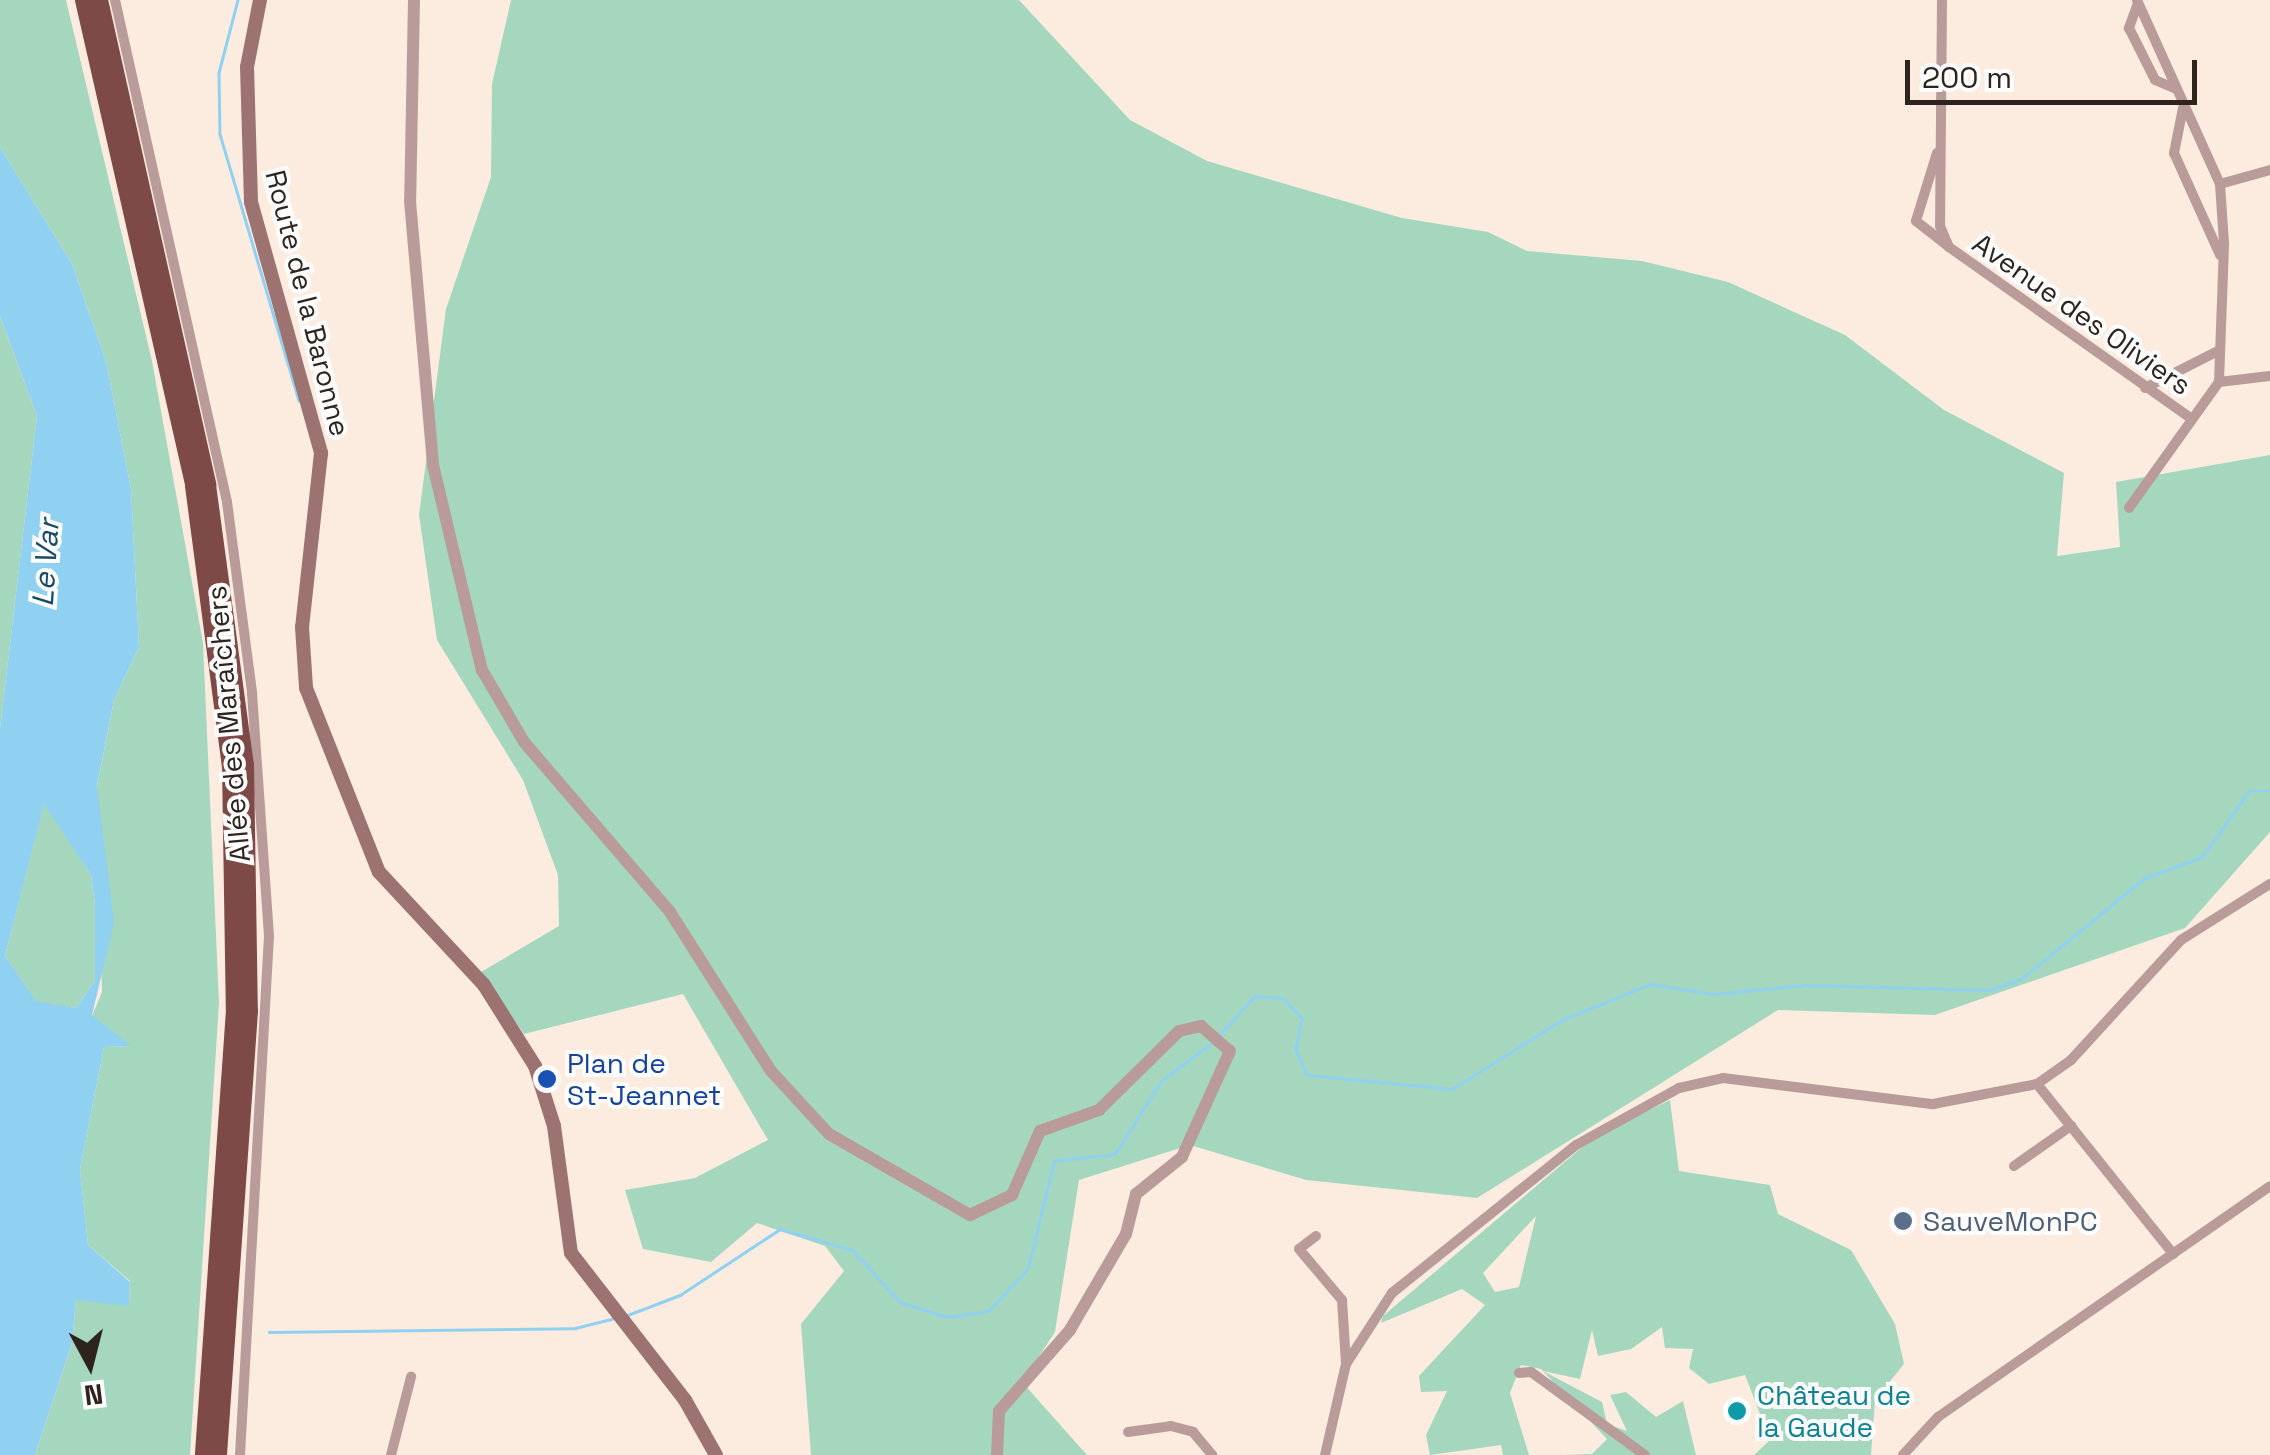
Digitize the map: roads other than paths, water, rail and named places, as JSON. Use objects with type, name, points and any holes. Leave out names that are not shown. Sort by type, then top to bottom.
[{"type":"highway","points":[[84,0],[194,486],[231,766],[235,1010],[204,1455]]},
{"type":"highway","points":[[98,0],[207,485],[246,765],[249,1010],[218,1455]]},
{"type":"main road","name":"Route de la Baronne","points":[[260,0],[247,67],[251,202],[322,453],[302,627],[306,688],[379,872],[484,985],[535,1066],[554,1126],[565,1239],[716,1455]]},
{"type":"street","name":"Allée des Maraîchers","points":[[116,0],[227,502],[252,693],[269,936],[240,1455]]},
{"type":"street","points":[[414,0],[410,201],[432,465],[482,670],[524,742],[670,912],[771,1070],[828,1134],[955,1213],[978,1215],[1012,1195],[1040,1132],[1100,1110],[1171,1038],[1201,1026],[1226,1044],[1228,1062],[1182,1157],[1136,1194],[1126,1234],[1070,1330],[999,1412],[997,1455]]},
{"type":"street","name":"Avenue des Oliviers","points":[[1942,0],[1940,226],[1949,247]]},
{"type":"street","points":[[2138,1],[2129,28],[2154,80],[2177,90]]},
{"type":"street","points":[[2129,508],[2188,417],[2219,382],[2223,260],[2220,184],[2138,1]]},
{"type":"street","points":[[2184,106],[2174,153],[2223,260]]},
{"type":"street","name":"Avenue des Oliviers","points":[[1940,148],[1916,221],[2188,417]]},
{"type":"street","points":[[2220,184],[2270,170]]},
{"type":"street","points":[[2145,388],[2220,350]]},
{"type":"street","points":[[2219,382],[2270,376]]},
{"type":"street","points":[[1346,1364],[1401,1286],[1576,1145],[1679,1088],[1756,1077],[1933,1104],[2037,1084],[2071,1060],[2181,940],[2270,884]]},
{"type":"street","points":[[2037,1084],[2173,1254]]},
{"type":"street","points":[[2014,1166],[2071,1126]]},
{"type":"street","points":[[1903,1455],[1938,1417],[2270,1186]]},
{"type":"street","points":[[1316,1236],[1299,1249],[1342,1300],[1346,1364],[1325,1455]]},
{"type":"street","points":[[1519,1373],[1532,1372],[1645,1455]]},
{"type":"street","points":[[391,1455],[411,1377]]},
{"type":"street","points":[[1128,1432],[1170,1426],[1193,1432],[1212,1455]]},
{"type":"water","name":"Le Var","points":[[0,147],[72,264],[106,361],[131,489],[139,647],[114,700],[97,786],[114,923],[92,1015],[131,1046],[104,1047],[80,1169],[88,1245],[130,1282],[129,1306],[76,1300],[72,1343],[35,1455],[0,1455],[0,729],[37,416],[0,316]],"holes":[[[44,804],[91,875],[95,981],[76,1008],[36,1001],[5,956]]]},
{"type":"waterway","points":[[238,0],[219,73],[220,134],[299,401]]},
{"type":"waterway","points":[[1219,1035],[1255,996],[1283,998],[1302,1018],[1296,1050],[1307,1075],[1452,1089],[1562,1020],[1650,984],[1714,994],[1806,985],[1989,990],[2021,979],[2145,878],[2202,857],[2249,791],[2270,791]]},
{"type":"waterway","points":[[625,1316],[680,1295],[780,1229],[853,1250],[900,1302],[948,1317],[989,1311],[1028,1268],[1054,1161],[1115,1154],[1161,1081],[1214,1041]]},
{"type":"waterway","points":[[269,1332],[575,1328],[612,1319]]},
{"type":"place","name":"Plan de St-Jeannet","points":[[547,1079]]},
{"type":"place","name":"SauveMonPC","points":[[1903,1221]]},
{"type":"place","name":"Château de la Gaude","points":[[1737,1411]]}]
